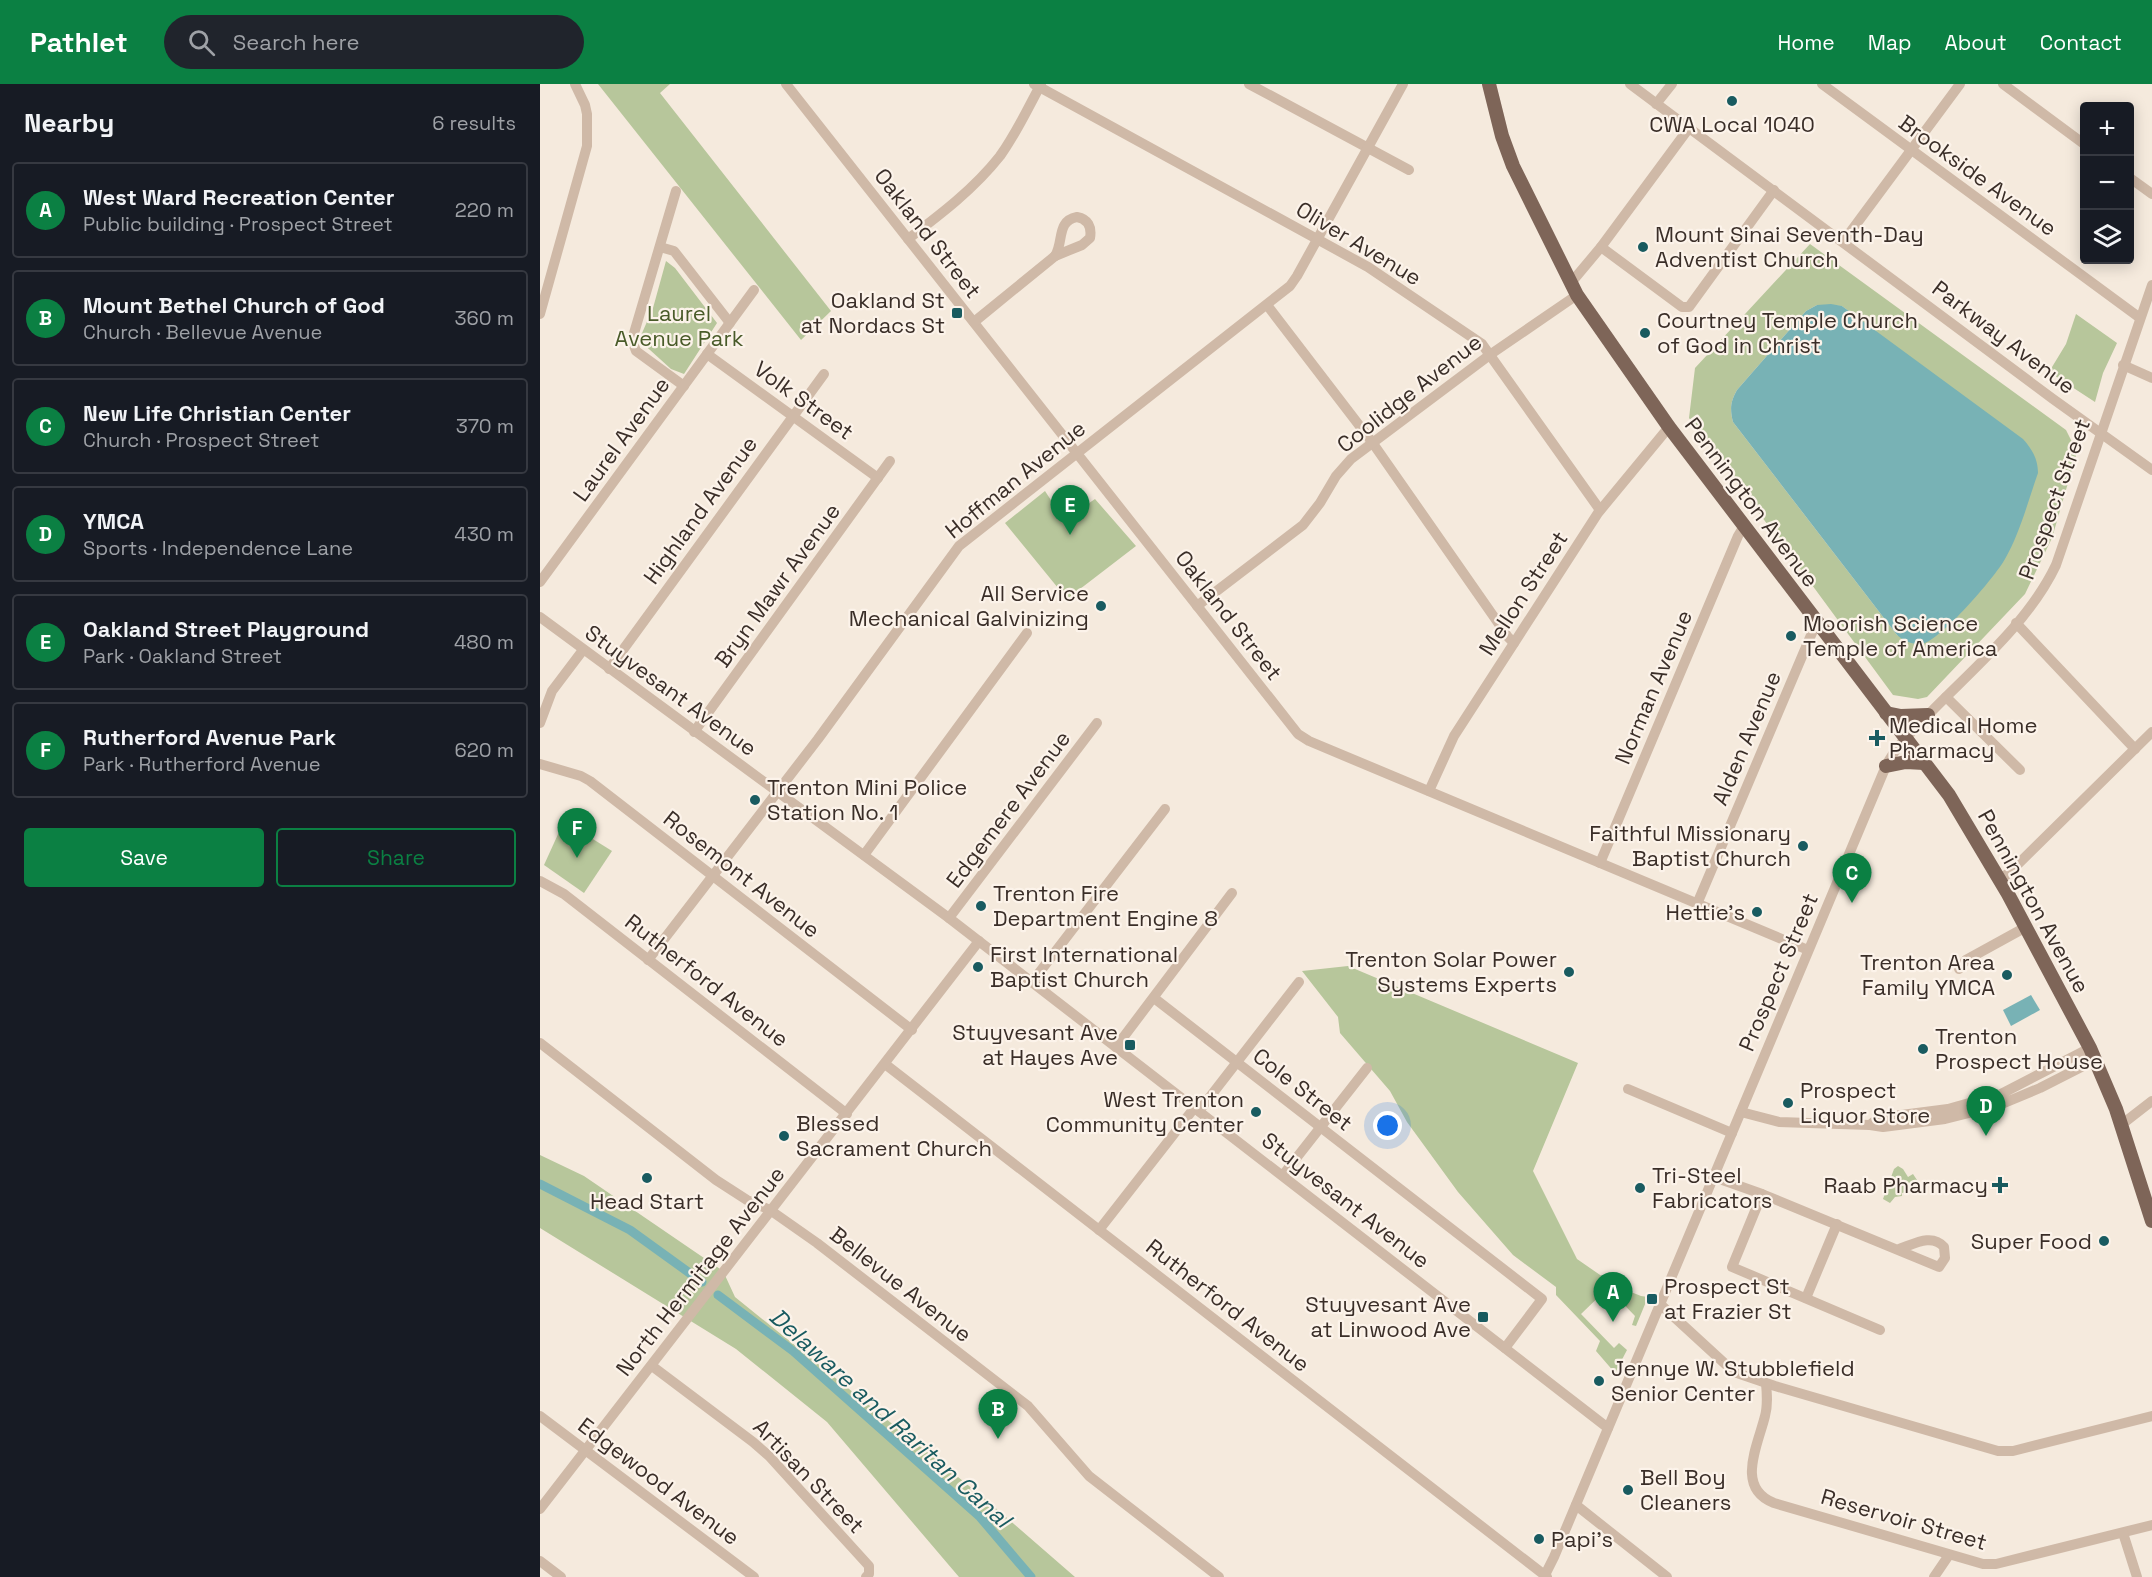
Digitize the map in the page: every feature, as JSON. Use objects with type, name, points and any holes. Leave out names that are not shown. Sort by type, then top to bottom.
[{"type":"main road","name":"Pennington Avenue","points":[[1489,84],[1510,160],[1574,290],[1669,427],[1965,819],[2000,879],[2092,1054],[2121,1125],[2152,1221]]},
{"type":"main road","points":[[1886,713],[1901,716],[1928,715]]},
{"type":"main road","points":[[1886,766],[1906,762],[1924,763]]},
{"type":"street","points":[[540,314],[587,146],[587,114],[581,94],[575,84]]},
{"type":"street","name":"Oakland Street","points":[[786,84],[1298,734],[1309,741],[1808,950]]},
{"type":"street","points":[[1249,84],[1409,170]]},
{"type":"street","name":"Hoffman Avenue","points":[[648,960],[825,730],[959,546],[1290,286],[1403,84]]},
{"type":"street","name":"Parkway Avenue","points":[[1630,84],[2152,470]]},
{"type":"street","points":[[1656,104],[1672,84]]},
{"type":"street","name":"Brookside Avenue","points":[[1822,84],[2140,318]]},
{"type":"street","points":[[1843,242],[1960,84]]},
{"type":"street","points":[[2002,84],[2080,140]]},
{"type":"street","points":[[908,240],[963,196],[982,177],[1001,154],[1038,85]]},
{"type":"street","name":"Oliver Avenue","points":[[1038,85],[1385,278],[1482,344],[1600,510]]},
{"type":"street","name":"Coolidge Avenue","points":[[1197,606],[1303,525],[1346,464],[1372,442],[1574,290],[1601,247],[1689,128]]},
{"type":"street","points":[[2134,181],[2152,194]]},
{"type":"street","points":[[1601,247],[1682,307],[1689,307],[1774,190]]},
{"type":"street","points":[[676,191],[632,340],[636,351],[684,386]]},
{"type":"street","points":[[660,247],[674,252],[730,323]]},
{"type":"street","points":[[974,322],[1055,256]]},
{"type":"street","name":"Prospect Street","points":[[1545,1576],[1886,766],[1905,737],[2033,605],[2047,583],[2056,565],[2152,285]]},
{"type":"street","name":"Laurel Avenue","points":[[540,582],[754,290]]},
{"type":"street","points":[[1267,305],[1372,442],[1514,643]]},
{"type":"street","name":"Volk Street","points":[[707,354],[878,478]]},
{"type":"street","points":[[2123,365],[2152,378]]},
{"type":"street","name":"Highland Avenue","points":[[609,669],[824,374]]},
{"type":"street","name":"Mellon Street","points":[[1429,791],[1454,736],[1600,510],[1669,427]]},
{"type":"street","name":"Bryn Mawr Avenue","points":[[694,732],[890,460]]},
{"type":"street","name":"Norman Avenue","points":[[1600,863],[1744,526]]},
{"type":"street","name":"Stuyvesant Avenue","points":[[540,617],[949,918],[1608,1428]]},
{"type":"street","name":"Alden Avenue","points":[[1697,904],[1817,621]]},
{"type":"street","points":[[2016,623],[2135,749]]},
{"type":"street","points":[[864,855],[1026,633]]},
{"type":"street","points":[[540,723],[552,691],[583,650]]},
{"type":"street","points":[[1946,697],[2020,770]]},
{"type":"street","name":"Edgemere Avenue","points":[[949,918],[1097,723]]},
{"type":"street","points":[[2000,879],[2152,732]]},
{"type":"street","name":"Rosemont Avenue","points":[[540,764],[581,776],[590,781],[912,1030]]},
{"type":"street","points":[[1032,982],[1165,809]]},
{"type":"street","name":"Rutherford Avenue","points":[[540,881],[564,894],[847,1114]]},
{"type":"street","points":[[1116,1047],[1232,893]]},
{"type":"street","points":[[1959,969],[1966,960],[2026,927]]},
{"type":"street","name":"North Hermitage Avenue","points":[[540,1509],[979,941]]},
{"type":"street","points":[[1099,1230],[1237,1063],[1299,982]]},
{"type":"street","name":"Cole Street","points":[[1154,998],[1542,1299],[1505,1348]]},
{"type":"street","name":"Bellevue Avenue","points":[[540,1043],[716,1180],[747,1200],[770,1210],[817,1243],[1028,1406],[1089,1476],[1219,1577]]},
{"type":"street","points":[[1741,1112],[1779,1122],[1870,1125],[1878,1118],[1948,1108],[2001,1094],[2092,1054]]},
{"type":"street","name":"Rutherford Avenue","points":[[885,1064],[1545,1576]]},
{"type":"street","points":[[1283,1175],[1367,1068]]},
{"type":"street","points":[[1628,1089],[1732,1133]]},
{"type":"street","points":[[2121,1125],[2152,1101]]},
{"type":"street","points":[[1714,1177],[1899,1249]]},
{"type":"street","points":[[1762,1194],[1732,1267],[1880,1330]]},
{"type":"street","points":[[1806,1298],[1836,1224]]},
{"type":"street","points":[[1661,1305],[1734,1372],[1998,1452],[2013,1451],[2152,1416]]},
{"type":"street","name":"Artisan Street","points":[[652,1366],[769,1456],[868,1566],[869,1574],[866,1577]]},
{"type":"street","name":"Reservoir Street","points":[[1766,1383],[1766,1414],[1751,1472],[1755,1487],[1764,1498],[1774,1503],[1988,1565],[2152,1525]]},
{"type":"street","name":"Edgewood Avenue","points":[[540,1416],[754,1577]]},
{"type":"street","points":[[1576,1505],[1667,1577]]},
{"type":"street","points":[[2123,1533],[2137,1577]]},
{"type":"street","points":[[1934,1577],[1950,1555]]},
{"type":"street","points":[[540,1561],[561,1577]]},
{"type":"green space","points":[[598,84],[670,84],[660,93],[831,311],[801,340]]},
{"type":"green space","points":[[1810,244],[2066,430],[2077,452],[2052,538],[2025,594],[1927,697],[1918,699],[1893,695],[1689,418],[1695,368]],"holes":[[[1817,305],[1842,306],[1850,312],[1921,644],[1912,643],[1897,635],[1733,422],[1731,414],[1731,406],[1737,390],[1806,311]]]},
{"type":"green space","name":"Laurel Avenue Park","points":[[666,261],[675,268],[717,323],[684,374],[671,369],[639,340],[653,308]]},
{"type":"green space","points":[[2076,314],[2117,343],[2103,373],[2095,402],[2049,372],[2066,344]]},
{"type":"green space","points":[[1045,491],[1064,520],[1095,499],[1136,546],[1067,599],[1005,523]]},
{"type":"green space","points":[[564,821],[612,851],[584,893],[544,865]]},
{"type":"green space","points":[[1348,966],[1578,1063],[1533,1171],[1577,1259],[1616,1286],[1648,1297],[1636,1326],[1632,1325],[1635,1316],[1608,1288],[1581,1314],[1614,1348],[1619,1343],[1627,1350],[1615,1373],[1596,1351],[1600,1341],[1556,1295],[1556,1287],[1513,1255],[1458,1192],[1407,1122],[1390,1091],[1340,1033],[1338,1017],[1302,971]]},
{"type":"green space","points":[[540,1155],[584,1176],[723,1271],[735,1297],[984,1498],[1075,1577],[959,1577],[827,1422],[736,1349],[540,1228]]},
{"type":"green space","points":[[1898,1166],[1908,1177],[1913,1174],[1917,1184],[1902,1193],[1902,1196],[1895,1197],[1890,1203],[1883,1199],[1894,1169]]},
{"type":"water","points":[[1817,305],[1842,306],[2023,439],[2036,459],[2038,473],[2015,539],[2005,559],[1979,593],[1954,620],[1942,632],[1922,644],[1909,642],[1897,635],[1733,422],[1731,406],[1737,390],[1806,311]]},
{"type":"water","points":[[2031,995],[2040,1010],[2011,1026],[2003,1010]]},
{"type":"waterway","name":"Delaware and Raritan Canal","points":[[540,1184],[630,1230],[702,1282]]},
{"type":"waterway","name":"Delaware and Raritan Canal","points":[[718,1295],[793,1351],[980,1517],[1031,1577]]},
{"type":"place","name":"CWA Local 1040","points":[[1732,101]]},
{"type":"place","name":"Mount Sinai Seventh-Day Adventist Church","points":[[1643,247]]},
{"type":"place","name":"Oakland St at Nordacs St","points":[[957,313]]},
{"type":"place","name":"Courtney Temple Church of God in Christ","points":[[1645,333]]},
{"type":"place","name":"Oakland Street Playground","points":[[1070,535]]},
{"type":"place","name":"All Service Mechanical Galvinizing","points":[[1101,606]]},
{"type":"place","name":"Moorish Science Temple of America","points":[[1791,636]]},
{"type":"place","name":"Medical Home Pharmacy","points":[[1877,738]]},
{"type":"place","name":"Trenton Mini Police Station No. 1","points":[[755,800]]},
{"type":"place","name":"Faithful Missionary Baptist Church","points":[[1803,846]]},
{"type":"place","name":"Rutherford Avenue Park","points":[[577,858]]},
{"type":"place","name":"New Life Christian Center","points":[[1852,903]]},
{"type":"place","name":"Trenton Fire Department Engine 8","points":[[981,906]]},
{"type":"place","name":"Hettie's","points":[[1757,912]]},
{"type":"place","name":"First International Baptist Church","points":[[978,967]]},
{"type":"place","name":"Trenton Solar Power Systems Experts","points":[[1569,972]]},
{"type":"place","name":"Trenton Area Family YMCA","points":[[2007,975]]},
{"type":"place","name":"Stuyvesant Ave at Hayes Ave","points":[[1130,1045]]},
{"type":"place","name":"Trenton Prospect House","points":[[1923,1049]]},
{"type":"place","name":"Prospect Liquor Store","points":[[1788,1103]]},
{"type":"place","name":"West Trenton Community Center","points":[[1256,1112]]},
{"type":"place","name":"Blessed Sacrament Church","points":[[784,1136]]},
{"type":"place","name":"YMCA","points":[[1986,1136]]},
{"type":"place","name":"Head Start","points":[[647,1178]]},
{"type":"place","name":"Raab Pharmacy","points":[[2000,1185]]},
{"type":"place","name":"Tri-Steel Fabricators","points":[[1640,1188]]},
{"type":"place","name":"Super Food","points":[[2104,1241]]},
{"type":"place","name":"Prospect St at Frazier St","points":[[1652,1299]]},
{"type":"place","name":"Stuyvesant Ave at Linwood Ave","points":[[1483,1317]]},
{"type":"place","name":"West Ward Recreation Center","points":[[1613,1322]]},
{"type":"place","name":"Jennye W. Stubblefield Senior Center","points":[[1599,1381]]},
{"type":"place","name":"Mount Bethel Church of God","points":[[998,1439]]},
{"type":"place","name":"Bell Boy Cleaners","points":[[1628,1490]]},
{"type":"place","name":"Papi's","points":[[1539,1539]]}]
